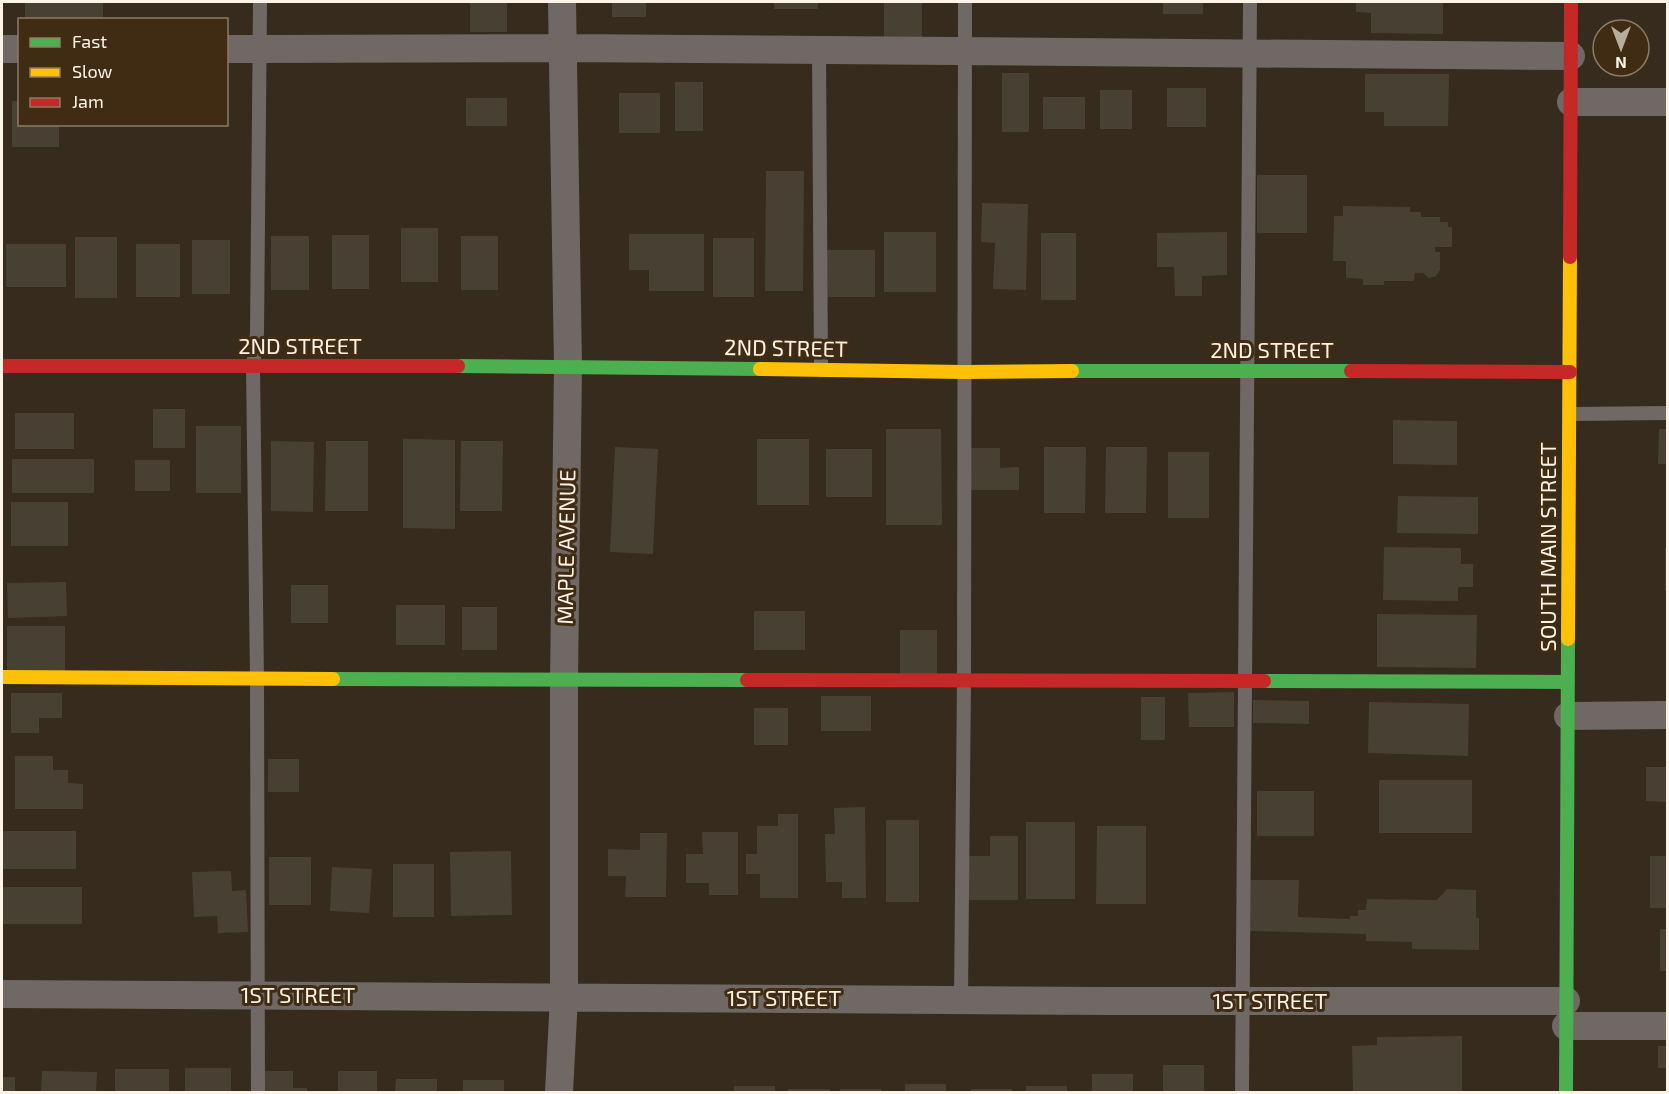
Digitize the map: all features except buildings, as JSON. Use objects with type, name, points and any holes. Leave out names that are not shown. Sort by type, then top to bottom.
[{"type":"street","name":"MAPLE AVENUE","points":[[559,1092],[564,997],[564,680],[568,366],[562,2]]},
{"type":"street","name":"SOUTH MAIN STREET","points":[[1566,1092],[1571,2]]},
{"type":"street","points":[[228,48],[562,48],[1571,57]]},
{"type":"street","points":[[2,49],[18,49]]},
{"type":"street","points":[[1571,102],[1668,102]]},
{"type":"street","name":"2ND STREET","points":[[2,366],[568,366],[964,372],[1247,370],[1570,372]]},
{"type":"street","points":[[2,677],[1568,682]]},
{"type":"street","points":[[1568,716],[1668,715]]},
{"type":"street","name":"1ST STREET","points":[[2,994],[1242,1001],[1566,1013],[1668,1026]]},
{"type":"lane","points":[[258,1092],[257,678],[252,367],[257,333],[260,2]]},
{"type":"lane","points":[[962,1000],[965,2]]},
{"type":"lane","points":[[1242,1092],[1250,2]]},
{"type":"lane","points":[[819,50],[821,370]]},
{"type":"lane","points":[[1570,414],[1668,413]]},
{"type":"traffic: fast","points":[[458,366],[760,369]]},
{"type":"traffic: fast","points":[[1072,371],[1351,371]]},
{"type":"traffic: fast","points":[[1566,1092],[1568,639]]},
{"type":"traffic: fast","points":[[333,679],[747,680]]},
{"type":"traffic: fast","points":[[1264,681],[1568,682]]},
{"type":"traffic: slow","points":[[1568,639],[1570,257]]},
{"type":"traffic: slow","points":[[760,369],[1072,371]]},
{"type":"traffic: slow","points":[[2,677],[333,679]]},
{"type":"traffic: jam","points":[[1570,257],[1571,2]]},
{"type":"traffic: jam","points":[[2,366],[458,366]]},
{"type":"traffic: jam","points":[[1351,371],[1570,372]]},
{"type":"traffic: jam","points":[[747,680],[1264,681]]}]
